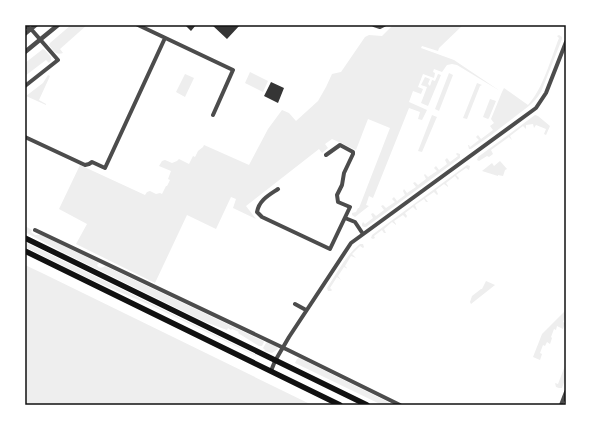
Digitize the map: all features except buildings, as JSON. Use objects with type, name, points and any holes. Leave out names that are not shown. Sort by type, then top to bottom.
[{"type":"main road","points":[[25,238],[367,405]]},
{"type":"main road","points":[[25,251],[340,405]]},
{"type":"street","points":[[25,34],[36,25]]},
{"type":"street","points":[[25,52],[58,25]]},
{"type":"street","points":[[138,25],[233,70],[212,115]]},
{"type":"street","points":[[374,25],[380,27],[384,25]]},
{"type":"street","points":[[25,26],[31,29],[41,39],[58,60],[25,86]]},
{"type":"street","points":[[25,137],[85,165],[92,162],[105,168],[165,38]]},
{"type":"street","points":[[271,371],[282,347],[351,243],[536,108],[548,89],[566,42]]},
{"type":"street","points":[[278,189],[262,201],[257,212],[262,217],[330,249],[350,207],[338,202],[337,195],[353,152],[340,145],[326,155]]},
{"type":"street","points":[[345,218],[355,222],[363,234]]},
{"type":"street","points":[[35,230],[282,347],[400,405]]},
{"type":"street","points":[[295,304],[306,310]]},
{"type":"street","points":[[561,405],[566,392]]},
{"type":"shaded area","points":[[71,25],[87,25],[60,49],[63,53],[58,54],[53,51],[49,45]]},
{"type":"shaded area","points":[[393,25],[463,25],[439,48],[438,51],[422,46],[421,48],[454,60],[500,91],[457,65],[447,65],[442,72],[434,69],[434,78],[423,74],[418,87],[423,89],[421,94],[413,91],[409,102],[427,110],[422,120],[418,119],[420,112],[409,108],[373,198],[369,196],[366,205],[369,206],[355,217],[352,213],[356,212],[359,208],[390,128],[368,119],[356,150],[332,139],[325,144],[328,148],[322,153],[319,149],[246,206],[256,219],[233,208],[236,199],[231,197],[216,229],[187,215],[155,283],[76,244],[87,224],[59,209],[80,165],[145,195],[150,191],[156,194],[162,194],[170,180],[168,179],[171,171],[159,166],[162,161],[165,160],[172,163],[179,159],[189,164],[193,156],[195,157],[204,145],[249,165],[268,129],[282,110],[289,113],[296,121],[318,101],[332,74],[341,72],[365,37],[369,35],[382,36]]},
{"type":"shaded area","points":[[559,35],[562,39],[541,92],[535,100],[497,131],[469,149],[468,145],[470,147],[479,140],[476,137],[478,135],[481,139],[493,130],[490,126],[494,123],[491,119],[504,88],[528,105],[538,91],[546,73],[559,38],[557,36]]},
{"type":"shaded area","points":[[43,49],[51,57],[49,63],[46,60],[25,76],[25,63]]},
{"type":"shaded area","points":[[250,72],[268,81],[263,92],[245,83]]},
{"type":"shaded area","points":[[449,73],[453,75],[439,111],[435,109]]},
{"type":"shaded area","points":[[185,74],[194,78],[185,97],[176,92]]},
{"type":"shaded area","points":[[438,74],[441,75],[428,106],[421,103],[427,87],[421,85],[425,77],[430,79],[428,84],[430,86],[432,80],[435,81]]},
{"type":"shaded area","points":[[48,75],[50,76],[39,100],[46,105],[26,96],[43,83]]},
{"type":"shaded area","points":[[477,83],[482,85],[480,86],[467,119],[463,118]]},
{"type":"shaded area","points":[[490,99],[496,101],[488,119],[483,117]]},
{"type":"shaded area","points":[[432,115],[437,117],[422,152],[418,151]]},
{"type":"shaded area","points":[[535,115],[550,126],[546,135],[544,134],[546,129],[536,125],[534,128],[533,124],[526,125],[526,129],[523,126],[510,136],[512,140],[509,137],[491,150],[493,154],[489,157],[487,156],[479,161],[477,160],[478,157]]},
{"type":"shaded area","points":[[456,154],[460,154],[460,158],[366,227],[362,226],[363,222],[365,224],[373,218],[371,214],[373,213],[376,216],[384,210],[381,206],[383,205],[386,208],[395,202],[392,199],[394,197],[397,201],[405,195],[403,191],[404,189],[407,193],[416,187],[413,183],[415,182],[418,185],[426,179],[425,174],[428,177],[437,171],[434,168],[436,166],[439,170],[447,164],[445,160],[447,158],[450,162],[458,156]]},
{"type":"shaded area","points":[[500,161],[507,169],[505,170],[503,176],[482,171],[492,163],[494,166]]},
{"type":"shaded area","points":[[467,165],[470,166],[469,170],[466,168],[456,175],[459,178],[458,180],[455,176],[446,183],[448,187],[444,184],[436,190],[437,195],[434,192],[425,198],[428,202],[424,199],[415,205],[417,210],[413,207],[405,213],[407,216],[406,218],[403,215],[394,221],[396,225],[392,222],[384,229],[386,233],[382,230],[374,236],[375,238],[371,238],[372,235]]},
{"type":"shaded area","points":[[25,226],[32,230],[31,232],[35,235],[41,235],[99,263],[97,265],[100,268],[105,266],[264,342],[262,346],[259,346],[238,333],[239,332],[228,328],[227,330],[205,322],[62,252],[25,232]]},
{"type":"shaded area","points":[[25,242],[256,356],[150,305],[92,280],[25,247]]},
{"type":"shaded area","points":[[360,244],[363,244],[364,247],[363,248],[360,246],[352,254],[356,258],[351,256],[345,266],[348,269],[344,267],[338,276],[341,280],[337,277],[330,288],[332,290],[328,291],[327,288],[342,264],[350,253]]},
{"type":"shaded area","points":[[25,265],[42,273],[312,405],[25,405]]},
{"type":"shaded area","points":[[486,281],[495,285],[471,304],[470,302],[472,296],[482,289]]},
{"type":"shaded area","points":[[566,310],[563,329],[557,326],[556,330],[554,329],[550,344],[547,342],[545,346],[543,345],[540,353],[542,354],[540,360],[533,357],[542,334]]},
{"type":"shaded area","points":[[267,342],[278,349],[272,353],[264,351],[265,350],[263,348]]},
{"type":"shaded area","points":[[299,358],[394,405],[382,405],[295,363]]},
{"type":"shaded area","points":[[566,363],[566,377],[562,388],[556,387],[555,383],[558,384]]}]
